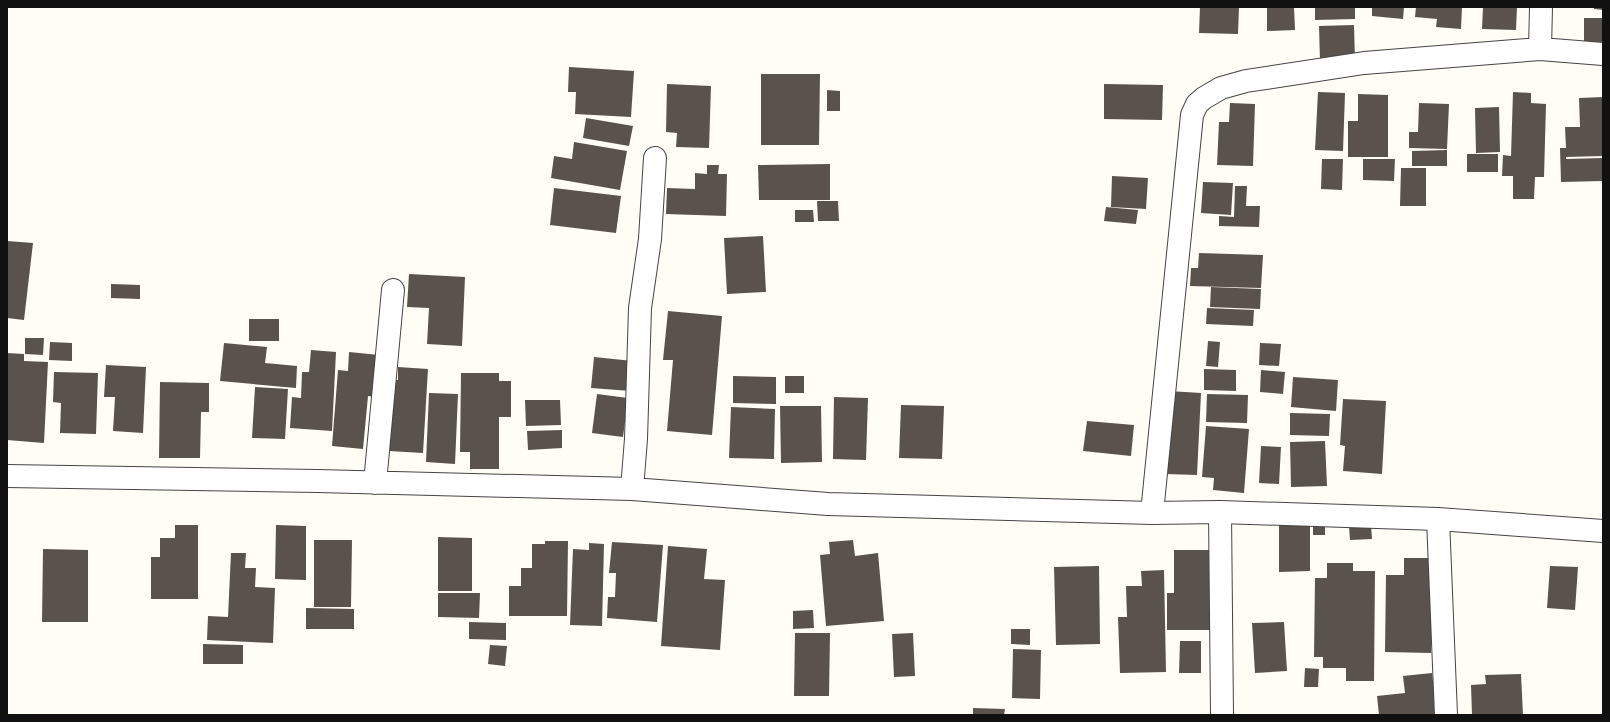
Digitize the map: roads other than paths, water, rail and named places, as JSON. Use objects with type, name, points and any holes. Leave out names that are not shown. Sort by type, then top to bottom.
[{"type":"street","points":[[1540,49],[1541,7]]},
{"type":"street","points":[[1152,513],[1192,114],[1197,104],[1221,88],[1246,81],[1364,63],[1540,49],[1603,54]]},
{"type":"street","points":[[632,489],[636,440],[640,308],[650,239],[655,158]]},
{"type":"street","points":[[375,483],[393,290]]},
{"type":"street","points":[[7,476],[310,481],[632,489],[828,504],[1152,513],[1220,512],[1438,519],[1603,531]]},
{"type":"street","points":[[1220,512],[1222,715]]},
{"type":"street","points":[[1438,519],[1446,715]]}]
